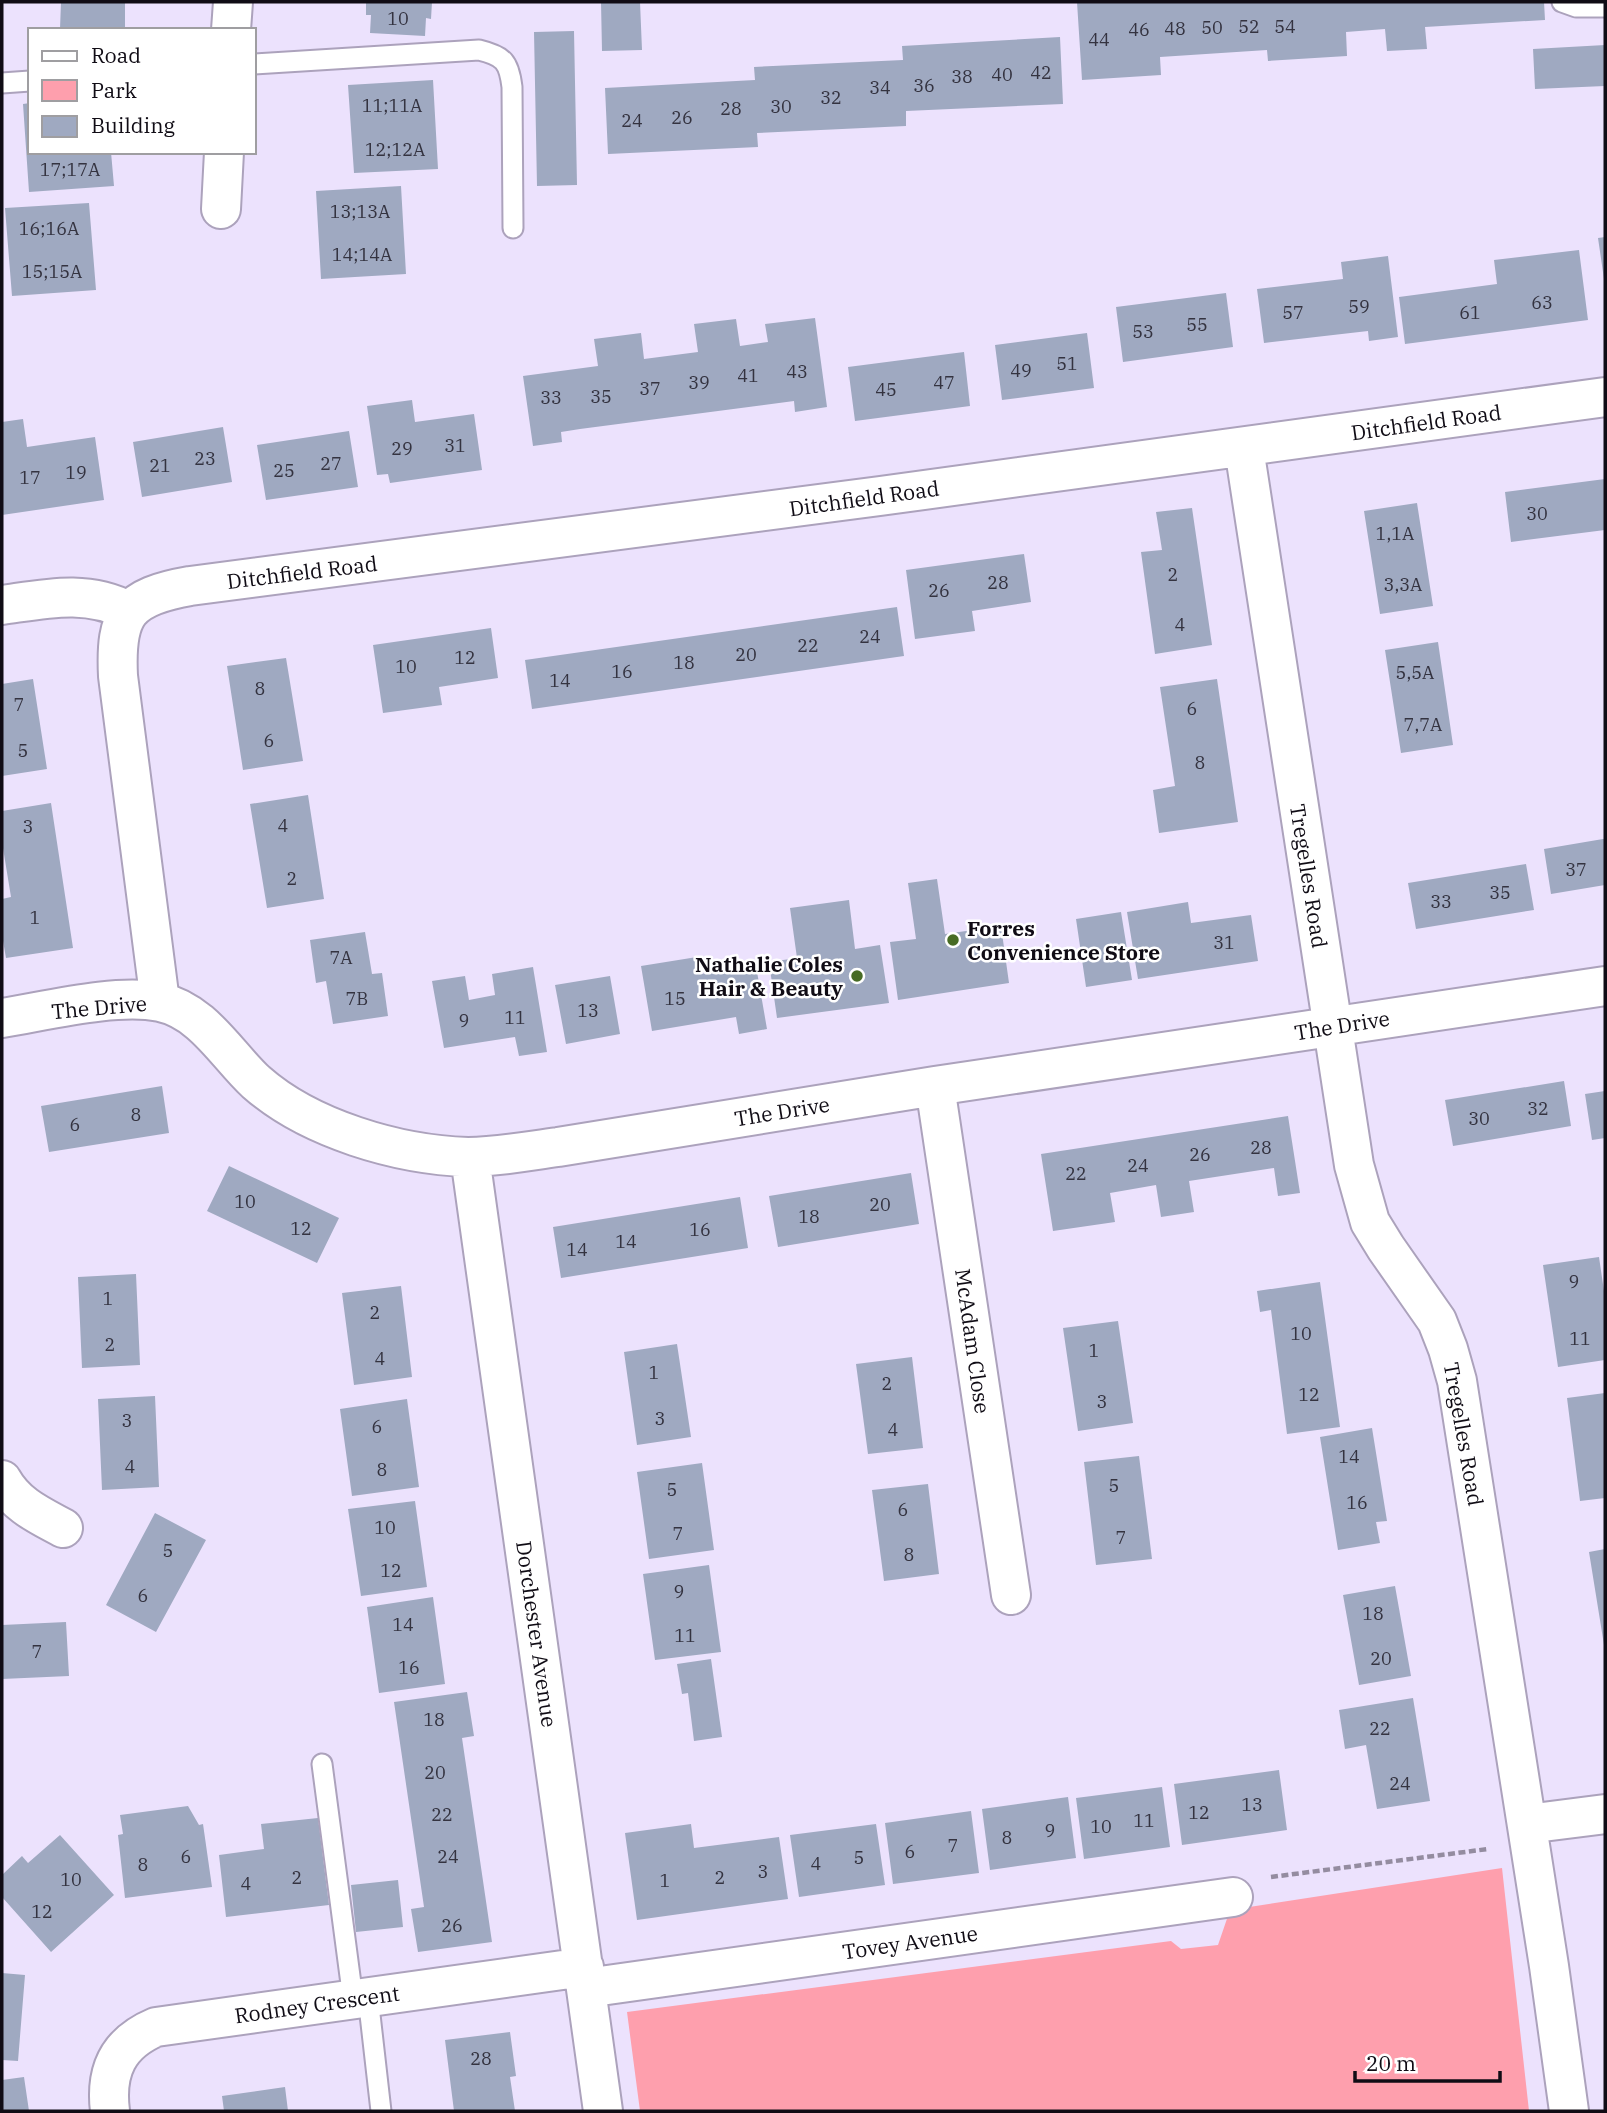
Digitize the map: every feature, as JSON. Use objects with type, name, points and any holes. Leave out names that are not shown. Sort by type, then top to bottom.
[{"type":"street","points":[[231,28],[233,2]]},
{"type":"street","points":[[221,209],[225,154]]},
{"type":"street","name":"Ditchfield Road","points":[[128,611],[144,598],[165,590],[190,586],[1244,448],[1605,397]]},
{"type":"street","name":"Tregelles Road","points":[[1244,448],[1354,1165],[1370,1222],[1437,1321],[1457,1381],[1569,2111]]},
{"type":"street","points":[[2,605],[79,596],[115,603],[128,611],[121,627],[117,650],[118,676],[160,1002]]},
{"type":"street","name":"The Drive","points":[[2,1018],[114,1001],[160,1002],[181,1009],[200,1022],[237,1065],[260,1085],[319,1122],[390,1146],[470,1157],[558,1147],[935,1086],[1605,986]]},
{"type":"street","name":"McAdam Close","points":[[935,1086],[1011,1595]]},
{"type":"street","name":"Dorchester Avenue","points":[[470,1157],[603,2111]]},
{"type":"street","points":[[2,1480],[10,1494],[21,1504],[63,1528]]},
{"type":"street","points":[[1528,1834],[1605,1814]]},
{"type":"street","name":"Tovey Avenue","points":[[585,1977],[1233,1897]]},
{"type":"street","name":"Rodney Crescent","points":[[110,2111],[110,2079],[116,2061],[124,2048],[139,2034],[156,2027],[360,1998],[585,1977]]},
{"type":"lane","points":[[1562,2],[1576,8],[1605,7]]},
{"type":"lane","points":[[256,64],[479,50],[502,59],[508,66],[512,87],[513,228]]},
{"type":"lane","points":[[2,83],[28,81]]},
{"type":"lane","points":[[322,1764],[381,2111]]},
{"type":"path","points":[[1233,1897],[1267,1878],[1528,1834]]},
{"type":"green space","points":[[1502,1868],[1529,2111],[640,2111],[627,2012],[1171,1941],[1181,1949],[1218,1945],[1230,1910]]},
{"type":"building","points":[[61,2],[125,2],[125,28],[60,28]]},
{"type":"building","points":[[366,2],[432,2],[431,19],[426,18],[425,36],[370,33],[371,15],[366,15]]},
{"type":"building","points":[[601,2],[640,2],[642,50],[602,51]]},
{"type":"building","points":[[1077,2],[1544,2],[1545,20],[1425,27],[1427,49],[1387,51],[1385,29],[1346,32],[1347,56],[1268,61],[1267,50],[1160,57],[1161,75],[1082,80]]},
{"type":"building","points":[[574,31],[577,185],[537,186],[534,32]]},
{"type":"building","points":[[1060,37],[1063,104],[906,111],[906,126],[757,133],[758,147],[608,154],[605,88],[755,80],[754,67],[903,60],[902,46]]},
{"type":"building","points":[[1605,45],[1605,86],[1535,89],[1533,49]]},
{"type":"building","points":[[433,80],[438,169],[354,173],[348,85]]},
{"type":"building","points":[[28,103],[28,154],[111,154],[114,186],[29,192],[23,104]]},
{"type":"building","points":[[401,186],[406,274],[321,279],[316,191]]},
{"type":"building","points":[[89,203],[96,290],[12,296],[5,208]]},
{"type":"building","points":[[1605,237],[1605,279],[1604,279],[1598,238]]},
{"type":"building","points":[[1579,250],[1588,320],[1405,344],[1399,297],[1497,284],[1494,260]]},
{"type":"building","points":[[1388,256],[1398,337],[1369,341],[1368,331],[1264,343],[1257,289],[1343,279],[1341,262]]},
{"type":"building","points":[[1226,293],[1233,347],[1123,362],[1116,307]]},
{"type":"building","points":[[815,318],[827,407],[795,412],[794,401],[580,429],[561,432],[562,442],[533,446],[523,376],[598,366],[594,339],[641,333],[644,359],[698,352],[694,324],[736,319],[740,346],[768,342],[765,324]]},
{"type":"building","points":[[1087,333],[1094,388],[1002,400],[995,345]]},
{"type":"building","points":[[964,352],[970,406],[855,421],[848,367]]},
{"type":"building","points":[[412,400],[415,422],[474,414],[482,470],[390,483],[388,474],[377,475],[367,406]]},
{"type":"building","points":[[23,419],[27,447],[95,437],[104,500],[2,515],[2,422]]},
{"type":"building","points":[[223,427],[232,482],[142,497],[133,442]]},
{"type":"building","points":[[349,431],[358,487],[266,500],[257,445]]},
{"type":"building","points":[[1605,479],[1605,530],[1511,542],[1505,492]]},
{"type":"building","points":[[1417,503],[1433,606],[1380,614],[1364,511]]},
{"type":"building","points":[[1192,508],[1212,645],[1155,654],[1141,552],[1162,550],[1156,512]]},
{"type":"building","points":[[1024,554],[1031,602],[972,611],[975,631],[915,639],[906,570]]},
{"type":"building","points":[[897,607],[904,656],[532,709],[525,660]]},
{"type":"building","points":[[491,628],[498,678],[439,687],[442,705],[383,713],[373,645]]},
{"type":"building","points":[[1438,642],[1453,745],[1401,753],[1385,650]]},
{"type":"building","points":[[286,658],[303,761],[243,770],[227,666]]},
{"type":"building","points":[[33,679],[47,769],[2,776],[2,684]]},
{"type":"building","points":[[1217,679],[1238,822],[1159,833],[1153,790],[1175,786],[1160,687]]},
{"type":"building","points":[[308,795],[324,899],[267,908],[250,804]]},
{"type":"building","points":[[51,803],[73,948],[6,958],[2,935],[2,899],[11,897],[2,842],[2,811]]},
{"type":"building","points":[[1605,839],[1605,885],[1551,894],[1544,849]]},
{"type":"building","points":[[1526,864],[1534,910],[1416,929],[1408,883]]},
{"type":"building","points":[[937,879],[945,934],[1001,926],[1009,983],[898,1000],[890,942],[916,939],[908,883]]},
{"type":"building","points":[[849,900],[855,949],[880,945],[889,1003],[777,1018],[769,962],[797,958],[790,908]]},
{"type":"building","points":[[1188,902],[1191,923],[1251,915],[1258,961],[1138,979],[1127,912]]},
{"type":"building","points":[[1121,912],[1132,980],[1086,987],[1076,919]]},
{"type":"building","points":[[365,932],[372,974],[382,973],[388,1016],[333,1024],[326,981],[316,983],[310,940]]},
{"type":"building","points":[[697,957],[700,974],[756,966],[767,1029],[739,1034],[736,1017],[652,1031],[641,966]]},
{"type":"building","points":[[533,967],[547,1052],[519,1056],[515,1037],[444,1048],[432,981],[465,976],[469,1000],[495,995],[492,974]]},
{"type":"building","points":[[610,976],[620,1034],[566,1044],[555,985]]},
{"type":"building","points":[[1564,1081],[1571,1126],[1453,1146],[1445,1100]]},
{"type":"building","points":[[162,1086],[169,1133],[49,1152],[41,1106]]},
{"type":"building","points":[[1605,1091],[1605,1138],[1592,1140],[1585,1094]]},
{"type":"building","points":[[1288,1116],[1300,1193],[1278,1196],[1274,1168],[1189,1181],[1194,1212],[1161,1217],[1156,1185],[1110,1193],[1115,1222],[1053,1231],[1041,1154]]},
{"type":"building","points":[[229,1166],[339,1218],[317,1263],[207,1211]]},
{"type":"building","points":[[911,1173],[919,1224],[778,1247],[769,1196]]},
{"type":"building","points":[[740,1197],[748,1248],[561,1278],[553,1227]]},
{"type":"building","points":[[1599,1257],[1605,1298],[1605,1360],[1558,1367],[1543,1265]]},
{"type":"building","points":[[136,1274],[140,1365],[82,1368],[78,1277]]},
{"type":"building","points":[[1320,1282],[1340,1427],[1287,1434],[1271,1310],[1260,1312],[1257,1291]]},
{"type":"building","points":[[401,1286],[412,1377],[354,1385],[342,1293]]},
{"type":"building","points":[[1118,1321],[1133,1423],[1078,1431],[1063,1328]]},
{"type":"building","points":[[677,1344],[691,1437],[637,1445],[624,1352]]},
{"type":"building","points":[[912,1357],[923,1448],[868,1454],[856,1364]]},
{"type":"building","points":[[1605,1393],[1605,1498],[1580,1501],[1567,1398]]},
{"type":"building","points":[[155,1396],[159,1487],[102,1490],[98,1399]]},
{"type":"building","points":[[407,1399],[419,1487],[352,1496],[340,1409]]},
{"type":"building","points":[[1372,1428],[1387,1521],[1376,1522],[1380,1543],[1338,1550],[1320,1437]]},
{"type":"building","points":[[1139,1456],[1152,1559],[1096,1565],[1084,1462]]},
{"type":"building","points":[[702,1463],[714,1550],[649,1559],[637,1472]]},
{"type":"building","points":[[928,1484],[939,1574],[884,1581],[872,1490]]},
{"type":"building","points":[[415,1501],[427,1587],[361,1596],[348,1509]]},
{"type":"building","points":[[155,1513],[206,1540],[156,1632],[106,1605]]},
{"type":"building","points":[[1605,1549],[1605,1645],[1604,1645],[1589,1552]]},
{"type":"building","points":[[709,1565],[721,1652],[655,1660],[643,1574]]},
{"type":"building","points":[[1395,1586],[1411,1676],[1359,1685],[1343,1595]]},
{"type":"building","points":[[433,1597],[445,1684],[379,1693],[367,1607]]},
{"type":"building","points":[[66,1622],[69,1676],[2,1679],[2,1625]]},
{"type":"building","points":[[711,1659],[722,1737],[694,1741],[688,1693],[682,1694],[677,1664]]},
{"type":"building","points":[[467,1692],[474,1736],[462,1738],[492,1942],[418,1952],[411,1909],[424,1907],[394,1702]]},
{"type":"building","points":[[1413,1698],[1430,1801],[1377,1809],[1366,1745],[1345,1749],[1339,1710]]},
{"type":"building","points":[[1279,1770],[1287,1830],[1182,1845],[1174,1784]]},
{"type":"building","points":[[1162,1787],[1170,1847],[1084,1859],[1076,1798]]},
{"type":"building","points":[[1068,1797],[1076,1858],[990,1870],[982,1809]]},
{"type":"building","points":[[188,1806],[199,1825],[203,1824],[212,1887],[125,1898],[118,1835],[123,1834],[120,1815]]},
{"type":"building","points":[[971,1811],[979,1873],[893,1884],[885,1823]]},
{"type":"building","points":[[318,1818],[329,1905],[226,1917],[219,1855],[264,1849],[261,1824]]},
{"type":"building","points":[[691,1824],[694,1848],[779,1837],[788,1899],[637,1920],[625,1833]]},
{"type":"building","points":[[876,1824],[885,1885],[799,1897],[790,1835]]},
{"type":"building","points":[[60,1835],[114,1895],[51,1952],[2,1897],[2,1875],[22,1856],[28,1863]]},
{"type":"building","points":[[398,1880],[403,1927],[356,1932],[351,1885]]},
{"type":"building","points":[[2,1973],[25,1975],[18,2061],[2,2060]]},
{"type":"building","points":[[510,2032],[516,2076],[510,2077],[515,2111],[454,2111],[445,2040]]},
{"type":"building","points":[[24,2077],[29,2111],[2,2111],[2,2080]]},
{"type":"building","points":[[285,2087],[288,2111],[224,2111],[222,2096]]},
{"type":"place","name":"Forres Convenience Store","points":[[953,940]]},
{"type":"place","name":"Nathalie Coles Hair & Beauty","points":[[857,976]]}]
